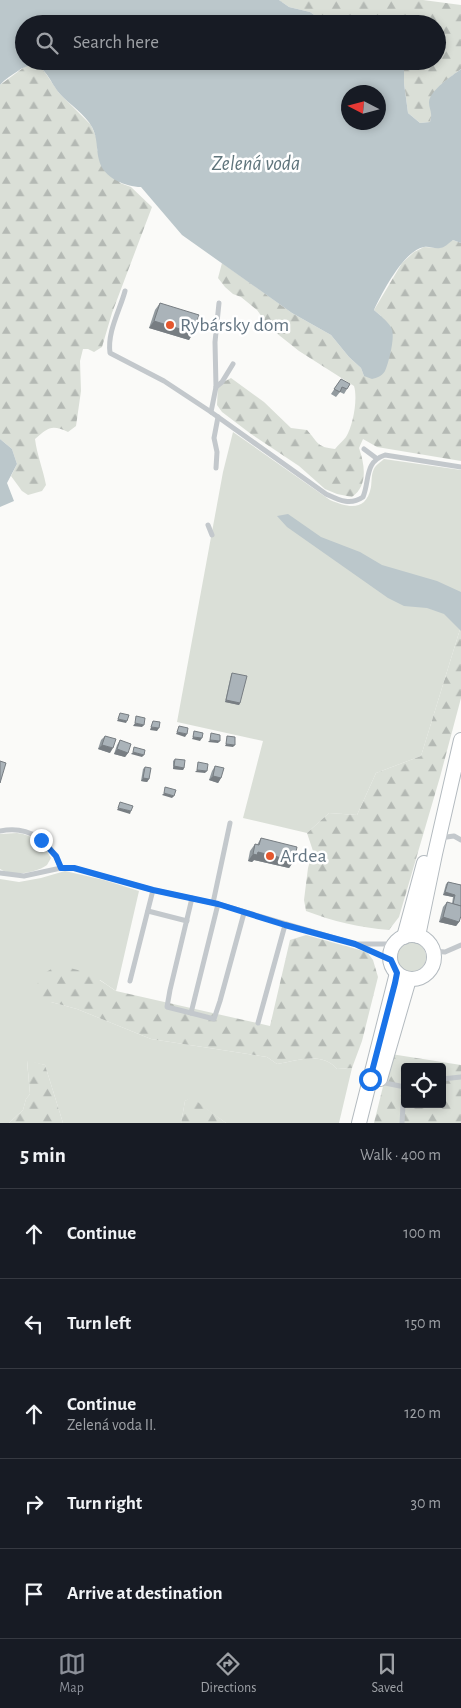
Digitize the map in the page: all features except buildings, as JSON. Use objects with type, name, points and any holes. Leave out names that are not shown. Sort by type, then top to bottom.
[{"type":"main road","points":[[410,939],[434,825],[451,779],[461,740]]},
{"type":"main road","points":[[368,1123],[375,1080],[399,971],[392,949],[410,939],[430,875],[448,800],[451,779]]},
{"type":"main road","points":[[399,971],[420,978],[429,972],[433,962],[431,946],[410,939]]},
{"type":"main road","points":[[359,1123],[375,1080]]},
{"type":"lane","points":[[126,291],[115,319],[109,346],[110,353],[164,382],[218,416],[326,494],[347,502],[355,502],[364,497],[370,465],[376,458],[385,455],[461,467]]},
{"type":"lane","points":[[211,412],[216,387],[215,342],[219,303]]},
{"type":"lane","points":[[216,387],[222,382],[233,364]]},
{"type":"lane","points":[[216,468],[217,452],[214,438],[218,416]]},
{"type":"lane","points":[[364,449],[376,458]]},
{"type":"lane","points":[[208,525],[212,535]]},
{"type":"lane","points":[[192,1013],[230,823]]},
{"type":"lane","points":[[0,831],[26,831],[34,835],[52,851],[61,868]]},
{"type":"lane","points":[[439,838],[454,836],[461,840]]},
{"type":"lane","points":[[0,873],[24,876],[61,868],[74,868],[153,890],[215,904],[355,944],[399,971]]},
{"type":"lane","points":[[130,981],[153,890]]},
{"type":"lane","points":[[192,898],[170,990],[168,1007],[214,1019],[244,913]]},
{"type":"lane","points":[[148,911],[186,921]]},
{"type":"lane","points":[[258,1023],[285,925]]},
{"type":"lane","points":[[355,944],[410,939]]},
{"type":"lane","points":[[433,951],[445,952],[461,945]]},
{"type":"lane","points":[[446,1079],[461,1077]]},
{"type":"lane","points":[[375,1080],[401,1086]]},
{"type":"lane","points":[[402,1123],[403,1108]]},
{"type":"green space","points":[[279,0],[423,0],[461,5],[461,69],[444,82],[429,102],[432,113],[430,122],[420,123],[408,113],[404,70],[446,70],[446,15],[314,15],[310,12],[289,7]]},
{"type":"green space","points":[[20,70],[43,70],[59,93],[91,125],[97,139],[97,150],[120,183],[131,187],[152,207],[112,313],[102,347],[94,352],[83,349],[80,361],[81,391],[76,426],[68,432],[57,428],[50,428],[35,439],[46,485],[42,491],[28,495],[22,491],[11,476],[17,464],[12,449],[0,439],[0,85]]},
{"type":"green space","points":[[453,240],[461,243],[461,461],[377,447],[363,439],[359,448],[364,468],[361,487],[352,497],[337,494],[325,489],[299,466],[222,412],[217,405],[218,385],[231,378],[264,402],[291,428],[307,430],[321,445],[335,449],[349,432],[354,412],[355,391],[354,386],[299,351],[270,328],[257,310],[225,287],[218,278],[222,263],[292,313],[331,335],[361,368],[364,376],[381,316],[374,310],[402,263],[414,252],[424,247],[440,248]]},
{"type":"green space","points":[[233,432],[330,500],[349,506],[355,506],[365,501],[371,487],[374,469],[384,459],[461,470],[461,626],[421,756],[376,773],[357,815],[329,813],[307,833],[243,818],[263,741],[177,722],[223,472]]},
{"type":"green space","points":[[461,626],[461,698],[399,917],[389,930],[347,924],[306,911],[304,900],[308,868],[313,851],[307,833],[329,813],[357,815],[376,773],[421,756]]},
{"type":"green space","points":[[17,833],[33,838],[45,848],[51,858],[47,865],[24,873],[11,873],[0,869],[0,834]]},
{"type":"green space","points":[[65,871],[139,891],[116,991],[100,980],[51,1002],[77,1009],[151,1039],[267,1057],[277,1064],[317,1059],[331,1063],[337,1069],[352,1068],[339,1123],[226,1123],[191,1098],[185,1101],[181,1123],[63,1123],[45,1065],[27,1061],[30,1094],[26,1099],[23,1110],[9,1123],[0,1123],[0,879],[19,882]]},
{"type":"green space","points":[[306,935],[367,952],[373,960],[378,977],[362,1041],[352,1068],[337,1069],[331,1063],[317,1059],[277,1064],[267,1057],[151,1039],[77,1009],[51,1002],[41,996],[37,987],[39,977],[57,967],[65,967],[88,974],[116,991],[270,1026],[290,940]]},
{"type":"green space","points":[[411,942],[422,946],[426,957],[422,968],[411,972],[400,968],[396,957],[400,946]]},
{"type":"green space","points":[[391,1054],[461,1065],[461,1123],[374,1123]]},
{"type":"green space","points":[[27,1060],[45,1065],[63,1123],[9,1123],[23,1110],[26,1099],[30,1094]]},
{"type":"green space","points":[[191,1097],[226,1123],[181,1123],[185,1101]]},
{"type":"water","name":"Zelená voda","points":[[0,0],[279,0],[289,7],[310,12],[314,15],[15,15],[15,70],[20,70],[0,85]]},
{"type":"water","name":"Zelená voda","points":[[461,69],[461,243],[453,240],[442,248],[424,247],[416,250],[394,273],[382,293],[374,310],[391,327],[393,336],[390,355],[384,373],[372,379],[364,376],[361,368],[331,335],[292,313],[182,235],[141,187],[122,183],[105,172],[99,160],[92,127],[55,88],[44,70],[404,70],[408,113],[420,123],[430,122],[429,102],[433,93]]},
{"type":"water","points":[[0,439],[12,449],[17,464],[7,483],[14,501],[0,507]]},
{"type":"water","points":[[288,514],[321,537],[360,552],[382,565],[437,581],[461,592],[461,631],[444,614],[427,608],[404,606],[388,598],[287,527],[277,516]]},
{"type":"place","name":"Rybársky dom","points":[[170,325]]},
{"type":"place","name":"Ardea","points":[[270,856]]},
{"type":"route","points":[[41,840],[56,856],[61,868],[74,868],[153,890],[213,903],[355,944],[391,960],[397,973],[370,1079]]}]
